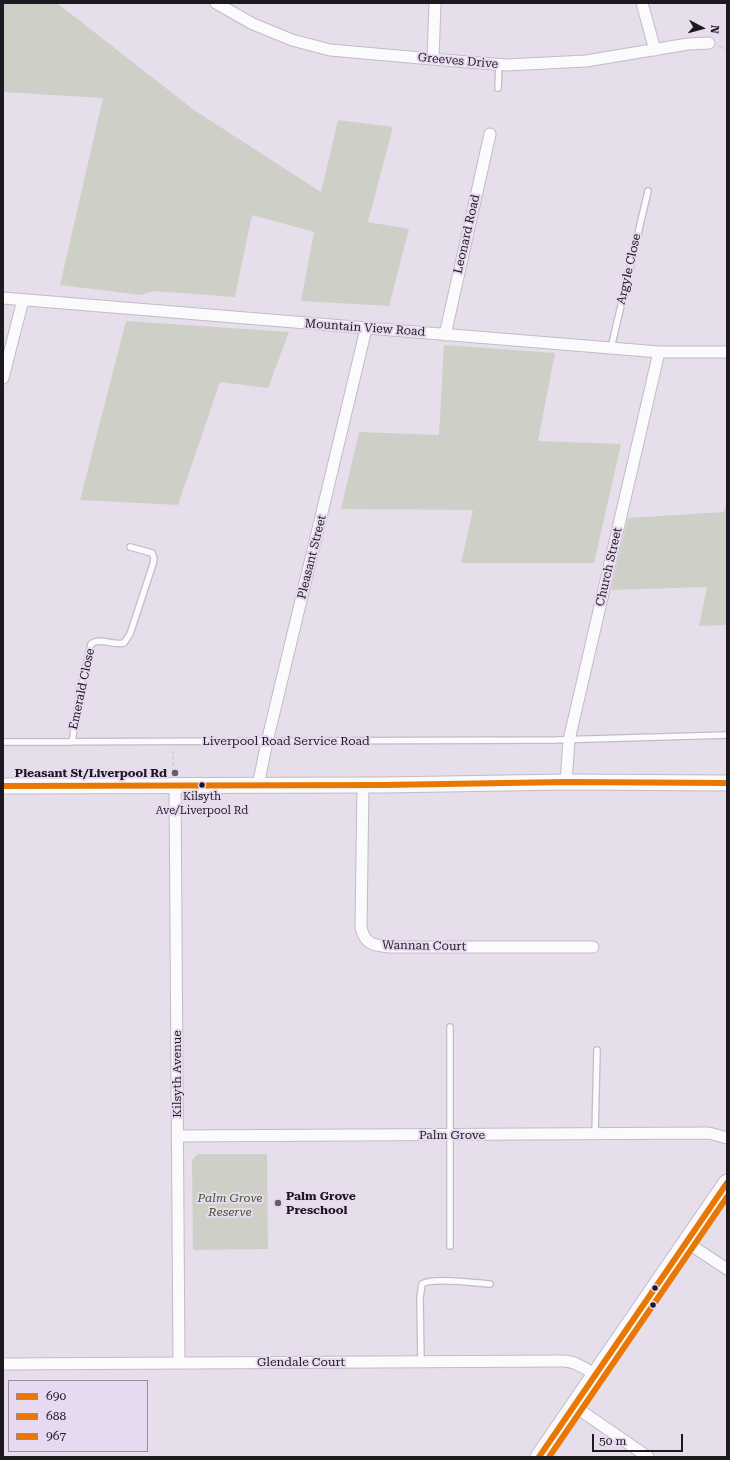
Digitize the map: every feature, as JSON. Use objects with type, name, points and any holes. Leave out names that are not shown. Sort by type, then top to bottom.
[{"type":"main road","points":[[3,786],[174,779],[259,785],[566,782],[727,783]]},
{"type":"main road","points":[[539,1457],[727,1183]]},
{"type":"street","name":"Greeves Drive","points":[[216,3],[253,24],[292,40],[330,50],[433,59],[499,64],[586,61],[688,44],[709,44]]},
{"type":"street","points":[[433,59],[435,3]]},
{"type":"street","points":[[642,3],[655,50]]},
{"type":"street","name":"Leonard Road","points":[[445,335],[490,134]]},
{"type":"street","name":"Mountain View Road","points":[[3,298],[659,352],[727,352]]},
{"type":"street","points":[[3,378],[23,300]]},
{"type":"street","name":"Pleasant Street","points":[[259,785],[267,742],[366,329]]},
{"type":"street","name":"Church Street","points":[[566,782],[569,740],[659,352]]},
{"type":"street","name":"Kilsyth Avenue","points":[[174,779],[178,1362]]},
{"type":"street","name":"Wannan Court","points":[[362,785],[361,928],[363,936],[368,942],[374,945],[389,947],[593,947]]},
{"type":"street","name":"Palm Grove","points":[[177,1136],[595,1135],[709,1133],[718,1134],[727,1138]]},
{"type":"street","points":[[686,1242],[727,1269]]},
{"type":"street","name":"Glendale Court","points":[[3,1364],[568,1361],[580,1365],[596,1375]]},
{"type":"street","points":[[574,1406],[648,1457]]},
{"type":"lane","points":[[498,88],[499,64]]},
{"type":"lane","name":"Argyle Close","points":[[611,348],[648,191]]},
{"type":"lane","name":"Emerald Close","points":[[72,742],[81,687],[91,644],[95,641],[119,644],[124,643],[130,634],[153,564],[154,558],[152,553],[130,547]]},
{"type":"lane","name":"Liverpool Road Service Road","points":[[3,742],[569,740],[727,735]]},
{"type":"lane","points":[[450,1027],[450,1246]]},
{"type":"lane","points":[[595,1135],[597,1050]]},
{"type":"lane","points":[[421,1362],[420,1298],[422,1284],[426,1281],[437,1280],[490,1284]]},
{"type":"path","points":[[173,742],[174,779]]},
{"type":"green space","points":[[3,3],[57,3],[194,110],[321,192],[338,120],[393,127],[368,222],[409,229],[389,306],[301,301],[314,232],[252,215],[235,297],[153,291],[141,295],[60,285],[103,98],[3,92]]},
{"type":"green space","points":[[126,321],[289,332],[268,388],[220,382],[178,505],[80,500]]},
{"type":"green space","points":[[444,345],[555,353],[538,441],[621,444],[594,563],[461,563],[473,510],[341,509],[359,432],[439,435]]},
{"type":"green space","points":[[727,499],[727,625],[699,626],[707,587],[611,590],[628,518],[724,512]]},
{"type":"green space","name":"Palm Grove Reserve","points":[[198,1154],[267,1154],[268,1249],[193,1250],[192,1160]]},
{"type":"transit line","name":"690","points":[[3,786],[384,785],[566,782],[727,783]]},
{"type":"transit line","name":"688","points":[[539,1457],[727,1183]]},
{"type":"transit line","name":"967","points":[[549,1457],[727,1197]]},
{"type":"place","name":"Pleasant St/Liverpool Rd","points":[[175,773]]},
{"type":"place","name":"Kilsyth Ave/Liverpool Rd","points":[[202,785]]},
{"type":"place","name":"Palm Grove Preschool","points":[[278,1203]]}]
